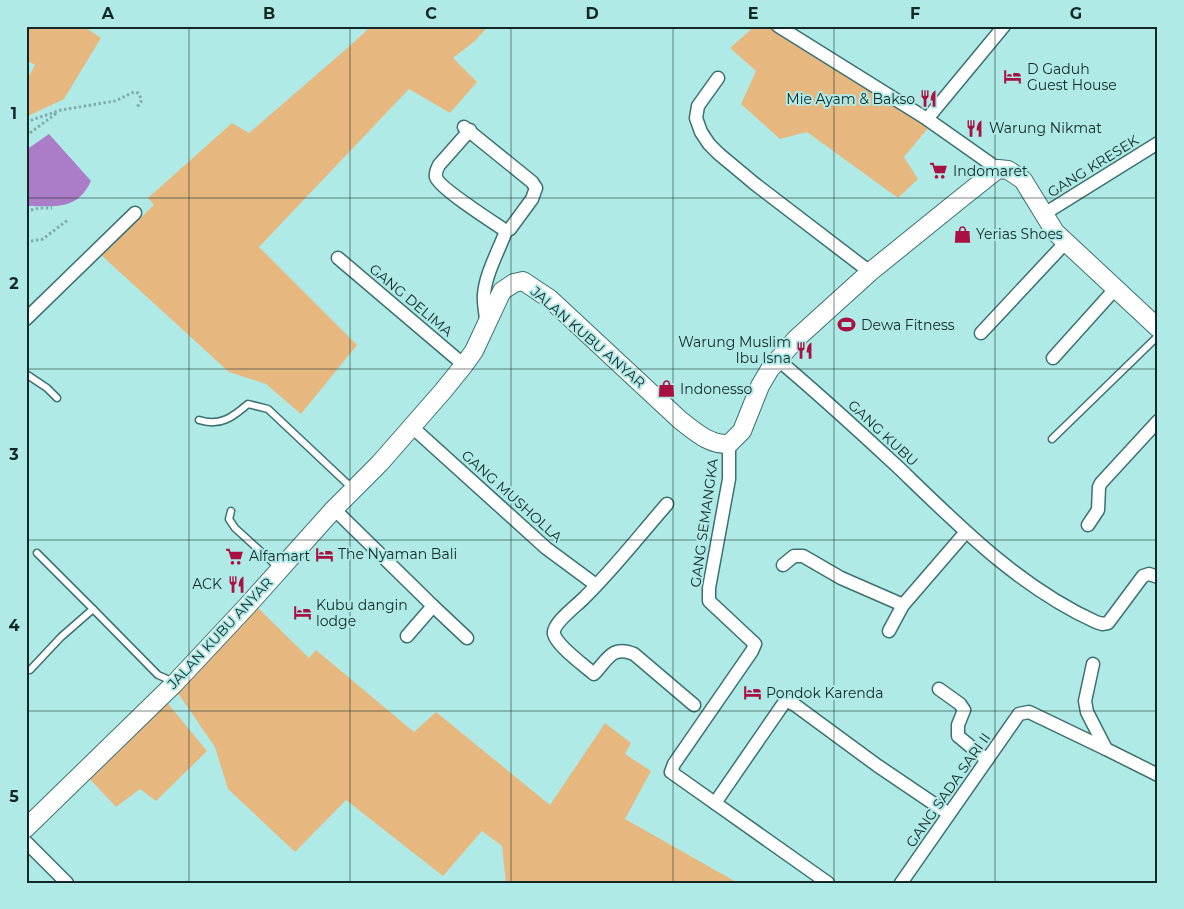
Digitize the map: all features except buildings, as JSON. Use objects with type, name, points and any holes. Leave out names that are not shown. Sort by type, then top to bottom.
[{"type":"street","points":[[778,26],[927,119],[998,169],[1008,170],[1023,180],[1055,232],[1158,328]]},
{"type":"street","points":[[927,119],[1004,26]]},
{"type":"street","points":[[718,78],[698,106],[696,118],[701,132],[709,144],[755,184],[870,272]]},
{"type":"street","points":[[486,325],[484,293],[487,279],[506,231],[510,229],[532,199],[536,188],[532,182],[482,143],[467,128],[439,165],[436,171],[436,178],[460,199],[506,231]]},
{"type":"street","name":"GANG KRESEK","points":[[1044,214],[1158,143]]},
{"type":"street","points":[[729,444],[742,431],[760,386],[777,359],[821,315],[870,272],[998,169]]},
{"type":"street","points":[[26,319],[135,213]]},
{"type":"street","points":[[982,333],[1066,242]]},
{"type":"street","name":"GANG DELIMA","points":[[338,258],[464,365]]},
{"type":"street","name":"JALAN KUBU ANYAR","points":[[26,828],[175,683],[334,508],[380,463],[444,391],[464,365],[474,351],[502,291],[514,283],[523,281],[550,299],[680,420],[713,443],[729,444]]},
{"type":"street","points":[[1052,358],[1116,288]]},
{"type":"street","name":"GANG KUBU","points":[[777,359],[837,410],[966,532],[1025,581],[1084,616],[1102,624],[1108,623],[1143,576],[1150,574],[1158,577]]},
{"type":"street","points":[[1088,525],[1098,510],[1100,483],[1158,421]]},
{"type":"street","name":"GANG MUSHOLLA","points":[[411,426],[546,548],[596,585]]},
{"type":"street","name":"GANG SEMANGKA","points":[[715,803],[674,775],[671,770],[755,644],[709,601],[709,588],[729,479],[729,444]]},
{"type":"street","points":[[667,504],[596,585],[556,625],[554,633],[557,639],[594,674],[615,651],[620,650],[634,654],[694,705]]},
{"type":"street","points":[[334,508],[467,638]]},
{"type":"street","points":[[890,631],[902,605],[966,532]]},
{"type":"street","points":[[783,565],[794,556],[803,556],[841,578],[902,605]]},
{"type":"street","points":[[408,636],[433,606]]},
{"type":"street","points":[[1093,664],[1085,700],[1086,712],[1106,749],[1158,775]]},
{"type":"street","points":[[939,689],[960,704],[964,710],[958,725],[958,736],[987,760]]},
{"type":"street","points":[[828,883],[715,803],[786,700],[949,814]]},
{"type":"street","name":"GANG SADA SARI II","points":[[901,883],[1019,714],[1029,712],[1106,749]]},
{"type":"street","points":[[26,842],[67,883]]},
{"type":"lane","points":[[1052,439],[1158,336]]},
{"type":"lane","points":[[26,374],[47,388],[57,398]]},
{"type":"lane","points":[[199,420],[210,424],[222,422],[238,413],[248,404],[268,409],[354,490]]},
{"type":"lane","points":[[231,511],[229,519],[235,528],[280,568]]},
{"type":"lane","points":[[37,553],[158,675],[175,683]]},
{"type":"lane","points":[[30,670],[61,637],[93,609]]},
{"type":"path","points":[[26,122],[61,110],[115,102],[134,92],[138,93],[141,98],[141,102],[137,107]]},
{"type":"path","points":[[26,136],[61,110]]},
{"type":"path","points":[[26,212],[43,207],[52,208]]},
{"type":"path","points":[[26,242],[43,240],[69,218]]},
{"type":"shaded area","points":[[26,26],[83,26],[101,38],[64,99],[26,117],[26,81],[35,65],[26,60]]},
{"type":"shaded area","points":[[371,26],[488,26],[476,40],[453,58],[477,82],[450,113],[409,89],[259,247],[357,345],[301,414],[266,384],[229,372],[101,255],[154,205],[148,198],[232,123],[249,133]]},
{"type":"shaded area","points":[[755,26],[768,26],[929,127],[904,157],[918,179],[898,198],[807,132],[780,139],[741,104],[756,71],[730,48]]},
{"type":"shaded area","points":[[49,134],[91,181],[79,198],[72,202],[56,206],[26,206],[26,150]]},
{"type":"shaded area","points":[[257,607],[309,658],[316,650],[414,732],[436,712],[550,805],[605,723],[631,743],[625,754],[651,771],[625,819],[738,883],[506,883],[502,846],[482,831],[443,876],[346,800],[295,852],[228,789],[215,747],[177,692]]},
{"type":"shaded area","points":[[165,700],[207,751],[156,801],[140,789],[116,807],[87,776]]},
{"type":"place","name":"D Gaduh Guest House","points":[[1013,77]]},
{"type":"place","name":"Mie Ayam & Bakso","points":[[929,99]]},
{"type":"place","name":"Warung Nikmat","points":[[975,128]]},
{"type":"place","name":"Indomaret","points":[[939,171]]},
{"type":"place","name":"Yerias Shoes","points":[[962,234]]},
{"type":"place","name":"Dewa Fitness","points":[[847,325]]},
{"type":"place","name":"Warung Muslim Ibu Isna","points":[[805,350]]},
{"type":"place","name":"Indonesso","points":[[666,389]]},
{"type":"place","name":"The Nyaman Bali","points":[[324,554]]},
{"type":"place","name":"Alfamart","points":[[235,556]]},
{"type":"place","name":"ACK","points":[[236,584]]},
{"type":"place","name":"Kubu dangin lodge","points":[[302,613]]},
{"type":"place","name":"Pondok Karenda","points":[[752,693]]}]
